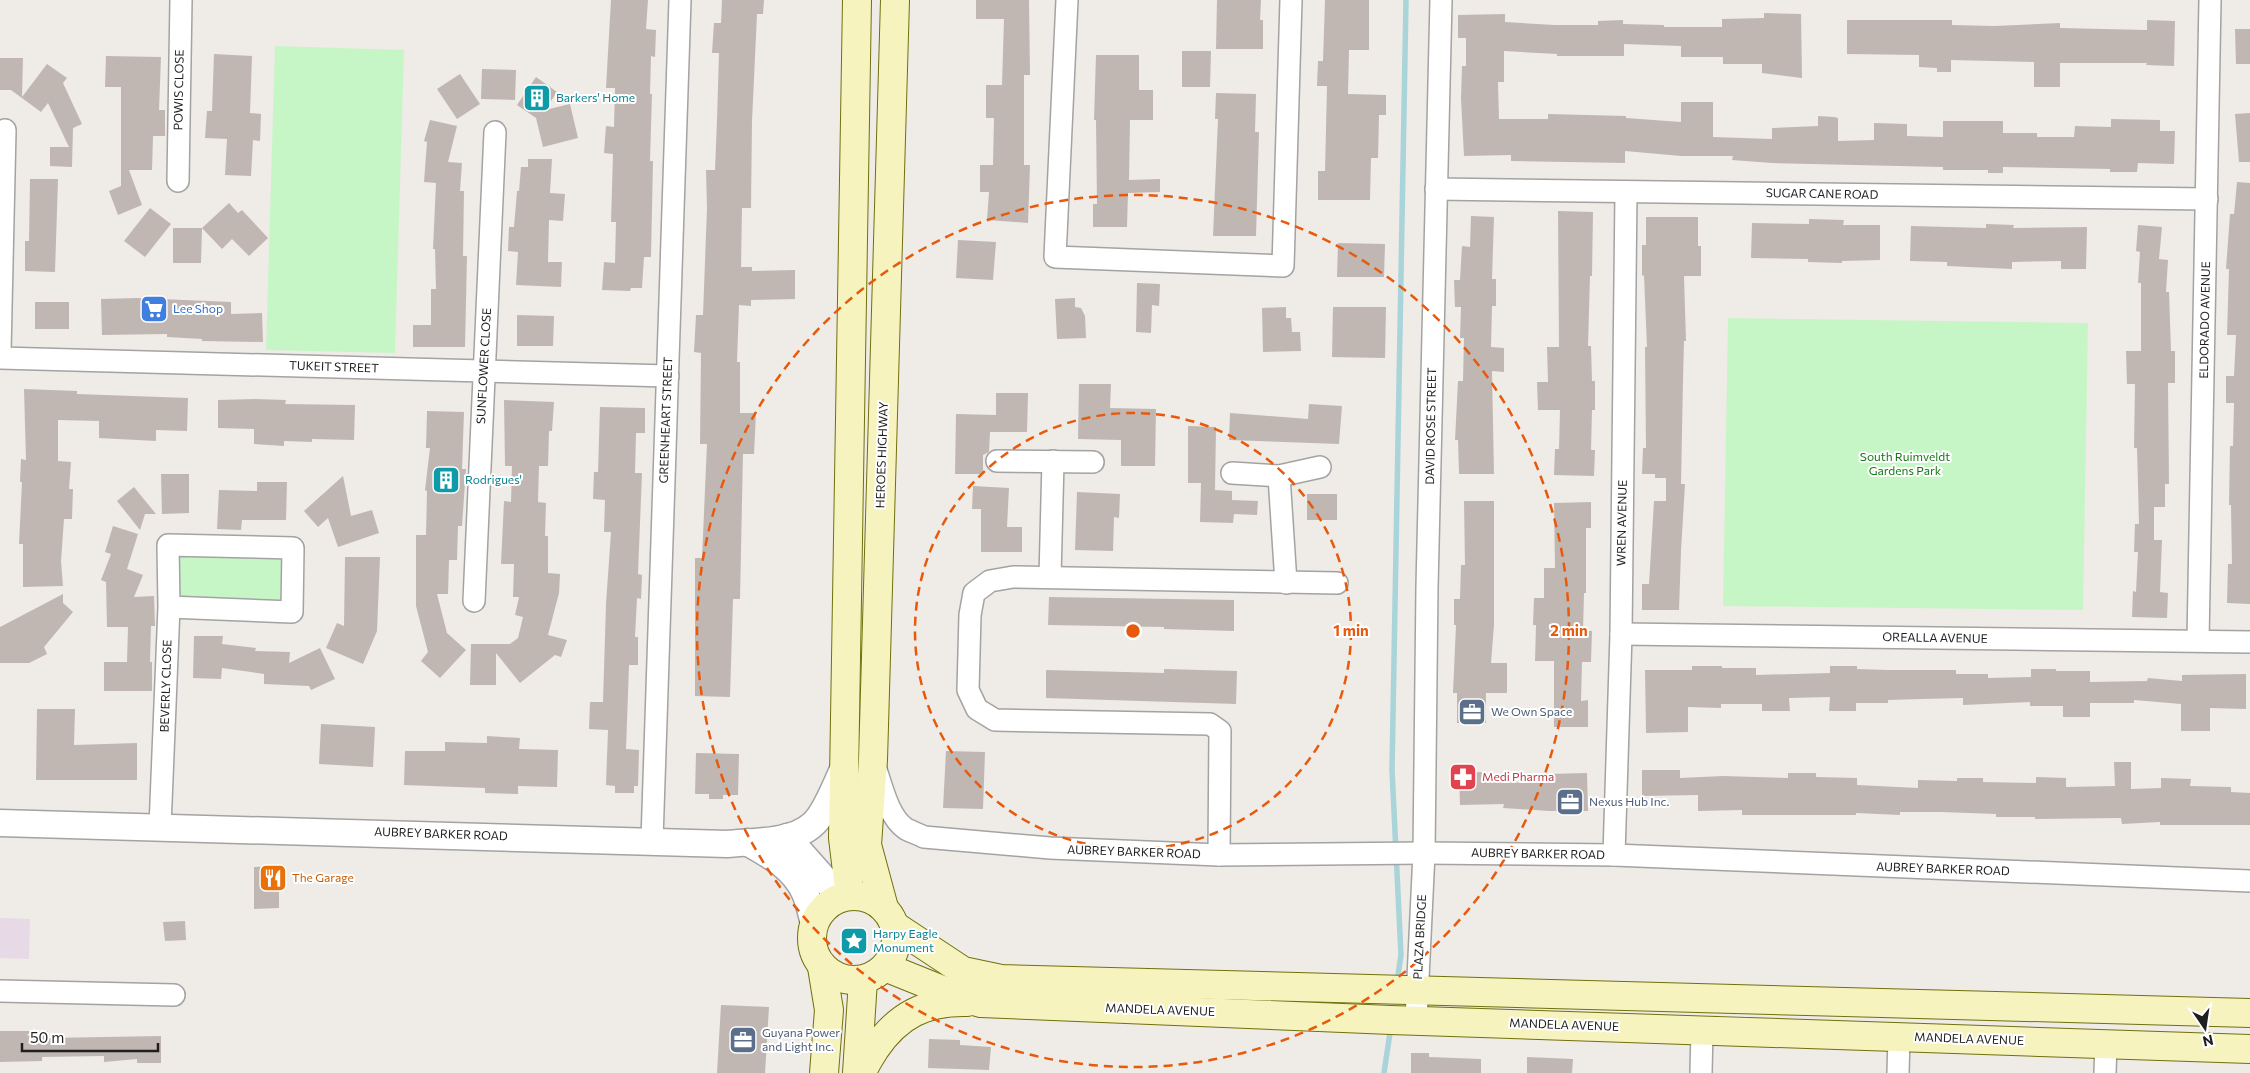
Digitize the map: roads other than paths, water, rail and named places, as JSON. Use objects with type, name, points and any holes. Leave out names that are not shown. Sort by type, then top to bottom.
[{"type":"main road","points":[[846,897],[843,838],[857,0]]},
{"type":"main road","name":"HEROES HIGHWAY","points":[[889,917],[867,845],[873,760],[895,0]]},
{"type":"main road","points":[[889,917],[896,941],[893,955],[874,974],[848,981],[834,976],[822,967],[816,958],[811,934],[820,912],[830,903],[846,897],[863,897],[874,901],[889,917],[963,970],[1001,979],[2250,1013]]},
{"type":"main road","points":[[822,967],[829,1010],[824,1073]]},
{"type":"main road","points":[[857,1073],[874,974]]},
{"type":"main road","name":"MANDELA AVENUE","points":[[874,974],[981,1003],[2250,1049]]},
{"type":"main road","points":[[862,1073],[865,1064],[882,1038],[901,1019],[925,1007],[955,1002],[981,1003]]},
{"type":"street","name":"POWIS CLOSE","points":[[178,180],[181,0]]},
{"type":"street","name":"GREENHEART STREET","points":[[652,840],[680,0]]},
{"type":"street","points":[[1068,0],[1055,257],[1283,266],[1291,0]]},
{"type":"street","name":"DAVID ROSE STREET","points":[[1424,853],[1427,568],[1441,0]]},
{"type":"street","name":"ELDORADO AVENUE","points":[[2198,640],[2210,0]]},
{"type":"street","points":[[0,352],[5,130]]},
{"type":"street","name":"SUNFLOWER CLOSE","points":[[474,601],[495,132]]},
{"type":"street","name":"SUGAR CANE ROAD","points":[[1436,189],[2207,199]]},
{"type":"street","name":"WREN AVENUE","points":[[1614,855],[1621,634],[1626,192]]},
{"type":"street","name":"TUKEIT STREET","points":[[0,358],[668,376]]},
{"type":"street","points":[[997,461],[1093,462]]},
{"type":"street","points":[[1050,577],[1053,461]]},
{"type":"street","points":[[1232,473],[1279,476],[1320,467]]},
{"type":"street","points":[[1279,476],[1286,583]]},
{"type":"street","name":"BEVERLY CLOSE","points":[[160,827],[169,607],[168,545],[293,548],[292,612],[169,607]]},
{"type":"street","points":[[1219,855],[1220,730],[1210,724],[995,720],[977,710],[968,690],[970,615],[974,593],[990,581],[1013,577],[1337,583]]},
{"type":"street","name":"OREALLA AVENUE","points":[[1621,634],[2250,642]]},
{"type":"street","name":"AUBREY BARKER ROAD","points":[[873,760],[886,799],[895,816],[905,828],[924,837],[1050,848],[1219,855],[1424,853],[1614,855],[2250,881]]},
{"type":"street","name":"AUBREY BARKER ROAD","points":[[0,822],[652,840],[727,844],[787,837],[810,827],[820,816],[844,767]]},
{"type":"street","points":[[787,837],[846,897]]},
{"type":"street","points":[[747,842],[780,860],[791,873],[805,892],[814,923]]},
{"type":"street","name":"PLAZA BRIDGE","points":[[1416,1020],[1424,853]]},
{"type":"street","points":[[0,992],[174,995]]},
{"type":"street","points":[[1701,1073],[1702,1030]]},
{"type":"street","points":[[1898,1073],[1899,1037]]},
{"type":"street","points":[[2105,1073],[2106,1044]]},
{"type":"waterway","points":[[1397,982],[1401,955],[1392,770],[1406,0]]},
{"type":"waterway","points":[[1384,1073],[1391,1026]]},
{"type":"place","name":"Barkers' Home","points":[[537,98]]},
{"type":"place","name":"Lee Shop","points":[[154,309]]},
{"type":"place","name":"Rodrigues'","points":[[446,480]]},
{"type":"place","name":"We Own Space","points":[[1472,712]]},
{"type":"place","name":"Medi Pharma","points":[[1463,777]]},
{"type":"place","name":"Nexus Hub Inc.","points":[[1570,802]]},
{"type":"place","name":"The Garage","points":[[273,878]]},
{"type":"place","name":"Harpy Eagle Monument","points":[[854,941]]},
{"type":"place","name":"Guyana Power and Light Inc.","points":[[743,1040]]},
{"type":"park label","name":"South Ruimveldt Gardens Park","points":[[1905,464]]}]
